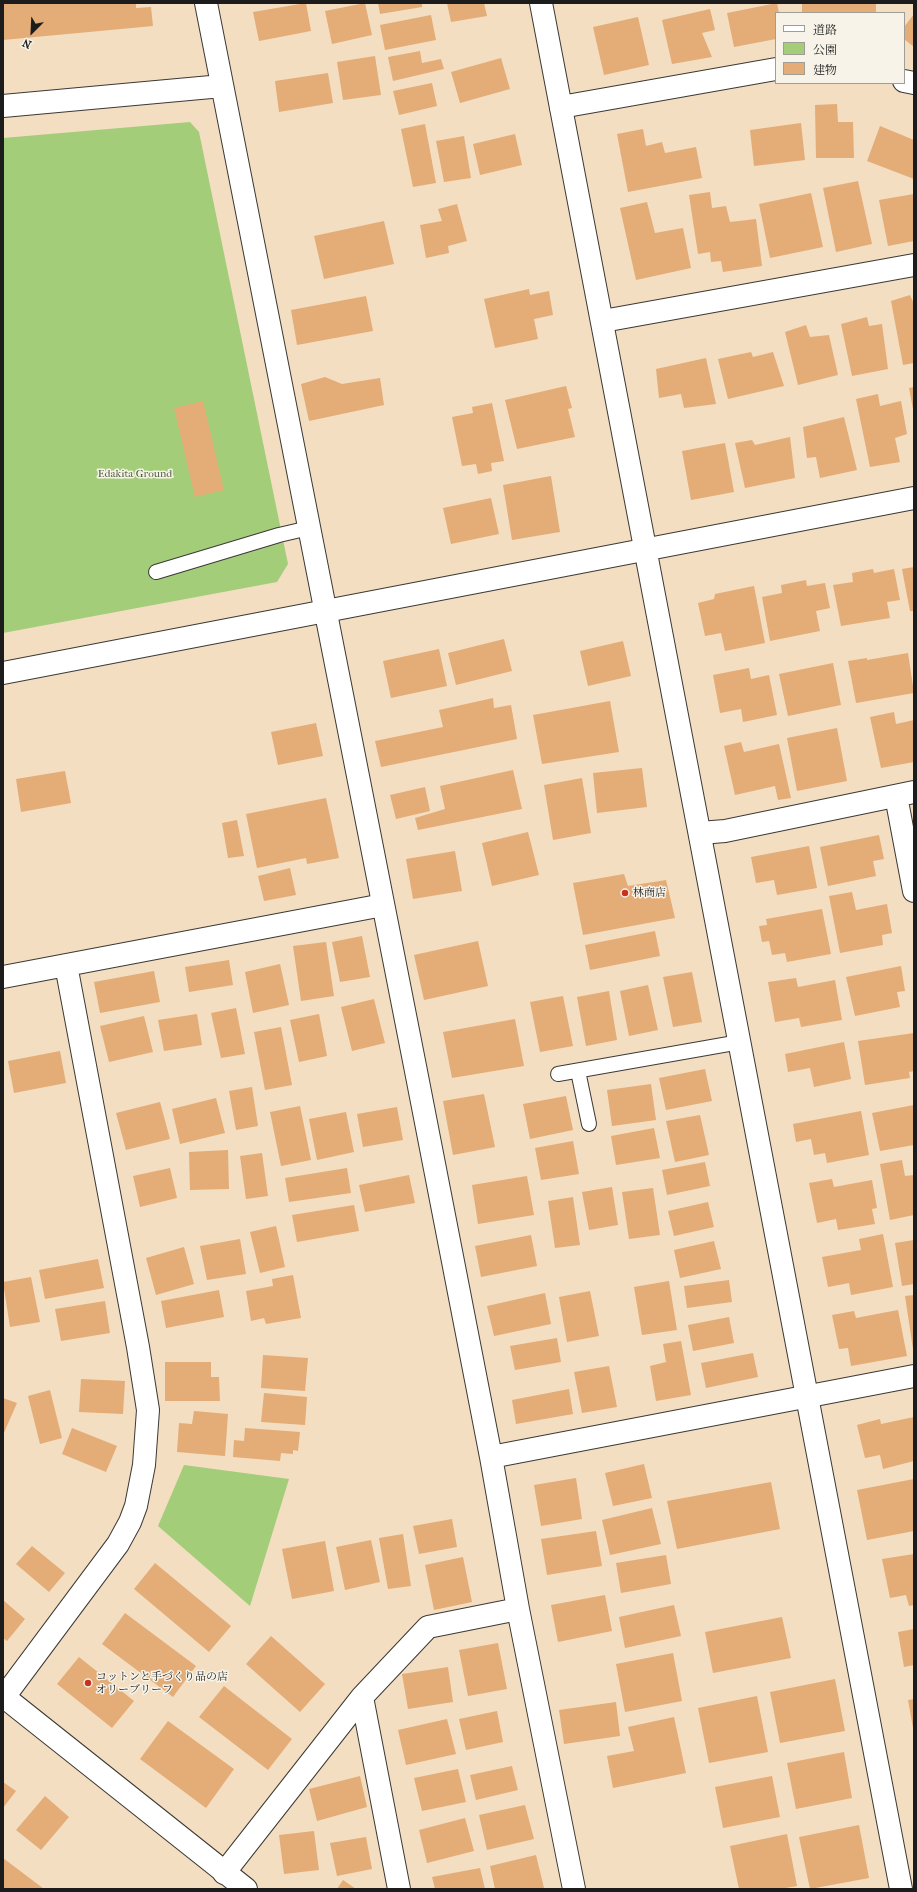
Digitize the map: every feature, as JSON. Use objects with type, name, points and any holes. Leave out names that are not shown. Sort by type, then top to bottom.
[{"type":"street","points":[[206,3],[326,611],[491,1457],[518,1609],[574,1889]]},
{"type":"street","points":[[541,3],[647,550],[901,1889]]},
{"type":"street","points":[[561,107],[775,69]]},
{"type":"street","points":[[3,106],[222,86]]},
{"type":"street","points":[[603,321],[914,266]]},
{"type":"street","points":[[3,673],[914,498]]},
{"type":"street","points":[[700,833],[725,831],[905,794],[914,891]]},
{"type":"street","points":[[3,977],[383,906]]},
{"type":"street","points":[[66,965],[138,1347],[148,1410],[144,1466],[136,1506],[130,1522],[118,1544],[4,1697],[246,1889]]},
{"type":"street","points":[[491,1457],[914,1376]]},
{"type":"street","points":[[224,1872],[362,1697],[428,1627],[518,1609]]},
{"type":"street","points":[[362,1697],[399,1889]]},
{"type":"lane","points":[[156,572],[279,535],[309,528]]},
{"type":"lane","points":[[558,1074],[740,1042]]},
{"type":"lane","points":[[578,1071],[589,1124]]},
{"type":"green space","name":"Edakita Ground","points":[[190,122],[199,132],[288,564],[277,582],[3,633],[3,138]]},
{"type":"green space","points":[[184,1465],[289,1479],[250,1606],[158,1526]]},
{"type":"building","points":[[3,3],[136,3],[136,8],[151,7],[153,26],[3,40]]},
{"type":"building","points":[[306,3],[311,31],[259,41],[253,12]]},
{"type":"building","points":[[365,3],[372,35],[332,44],[325,11]]},
{"type":"building","points":[[378,3],[422,3],[422,7],[380,14]]},
{"type":"building","points":[[447,3],[484,3],[487,16],[451,22]]},
{"type":"building","points":[[777,3],[779,12],[775,12],[775,39],[734,47],[727,13]]},
{"type":"building","points":[[802,3],[876,3],[876,12],[802,12]]},
{"type":"building","points":[[710,9],[715,30],[702,33],[712,57],[672,64],[662,20]]},
{"type":"building","points":[[914,14],[914,47],[905,40],[905,26]]},
{"type":"building","points":[[431,15],[436,40],[385,50],[380,25]]},
{"type":"building","points":[[638,17],[649,65],[604,75],[593,27]]},
{"type":"building","points":[[420,51],[422,63],[441,59],[444,69],[393,81],[388,57]]},
{"type":"building","points":[[375,56],[381,95],[343,100],[337,62]]},
{"type":"building","points":[[501,58],[510,89],[460,103],[451,72]]},
{"type":"building","points":[[328,73],[333,103],[279,112],[275,81]]},
{"type":"building","points":[[432,83],[437,106],[399,115],[393,91]]},
{"type":"building","points":[[837,104],[838,122],[853,122],[854,158],[816,158],[815,105]]},
{"type":"building","points":[[801,123],[805,160],[754,166],[750,130]]},
{"type":"building","points":[[425,124],[436,183],[413,187],[401,129]]},
{"type":"building","points":[[880,126],[914,140],[914,179],[867,161]]},
{"type":"building","points":[[643,129],[646,146],[662,142],[665,153],[696,147],[702,178],[628,192],[617,134]]},
{"type":"building","points":[[515,134],[522,165],[480,175],[473,144]]},
{"type":"building","points":[[464,136],[471,178],[444,182],[436,141]]},
{"type":"building","points":[[858,181],[872,244],[836,252],[823,188]]},
{"type":"building","points":[[710,192],[712,208],[726,206],[730,222],[756,219],[762,266],[723,272],[721,261],[711,262],[710,252],[698,254],[689,195]]},
{"type":"building","points":[[811,193],[823,247],[770,258],[759,204]]},
{"type":"building","points":[[914,194],[914,241],[888,246],[879,200]]},
{"type":"building","points":[[647,202],[655,233],[683,228],[691,268],[636,280],[620,208]]},
{"type":"building","points":[[457,204],[467,241],[448,246],[449,253],[426,258],[420,225],[442,221],[438,209]]},
{"type":"building","points":[[384,221],[394,264],[324,279],[314,236]]},
{"type":"building","points":[[529,289],[530,295],[549,291],[553,315],[534,319],[538,339],[495,348],[484,299]]},
{"type":"building","points":[[910,295],[914,304],[914,363],[903,365],[891,301]]},
{"type":"building","points":[[366,296],[373,331],[297,345],[291,310]]},
{"type":"building","points":[[867,317],[869,326],[882,324],[888,369],[852,376],[841,324]]},
{"type":"building","points":[[806,325],[810,337],[829,335],[838,375],[798,385],[785,332]]},
{"type":"building","points":[[751,352],[753,357],[773,352],[784,386],[728,399],[718,359]]},
{"type":"building","points":[[706,358],[716,404],[684,408],[681,394],[659,398],[656,369]]},
{"type":"building","points":[[325,377],[342,384],[380,378],[384,405],[309,421],[301,384]]},
{"type":"building","points":[[566,386],[572,408],[568,409],[575,437],[517,449],[505,400]]},
{"type":"building","points":[[914,387],[914,409],[913,409],[909,388]]},
{"type":"building","points":[[878,394],[880,406],[901,401],[907,434],[895,438],[900,462],[870,467],[856,399]]},
{"type":"building","points":[[203,401],[224,490],[195,497],[174,408]]},
{"type":"building","points":[[492,403],[504,461],[491,463],[492,471],[478,474],[476,464],[462,466],[452,417],[473,413],[472,407]]},
{"type":"building","points":[[844,417],[857,470],[820,478],[816,457],[807,458],[803,427]]},
{"type":"building","points":[[790,437],[795,478],[745,488],[735,443],[752,440],[755,445]]},
{"type":"building","points":[[725,443],[734,492],[691,500],[682,451]]},
{"type":"building","points":[[551,476],[560,532],[512,540],[503,485]]},
{"type":"building","points":[[491,498],[499,534],[451,544],[443,508]]},
{"type":"building","points":[[914,567],[914,611],[910,611],[902,569]]},
{"type":"building","points":[[873,569],[874,573],[894,569],[900,600],[887,602],[890,618],[841,626],[833,585],[853,582],[852,573]]},
{"type":"building","points":[[806,580],[807,586],[825,583],[830,608],[816,611],[820,631],[770,641],[762,597],[782,593],[781,585]]},
{"type":"building","points":[[754,586],[765,643],[725,651],[721,633],[705,636],[698,603],[714,599],[715,594]]},
{"type":"building","points":[[504,639],[512,671],[456,685],[448,653]]},
{"type":"building","points":[[623,641],[631,676],[588,686],[580,651]]},
{"type":"building","points":[[439,649],[447,686],[391,698],[383,661]]},
{"type":"building","points":[[908,653],[914,693],[856,703],[848,661],[867,658],[867,660]]},
{"type":"building","points":[[833,663],[841,705],[788,716],[779,674]]},
{"type":"building","points":[[749,668],[751,679],[769,675],[777,715],[743,722],[741,709],[720,713],[713,675]]},
{"type":"building","points":[[493,698],[494,708],[511,705],[517,739],[381,767],[375,741],[443,727],[439,710]]},
{"type":"building","points":[[610,701],[619,752],[542,764],[533,715]]},
{"type":"building","points":[[894,712],[896,724],[914,720],[914,762],[881,768],[870,717]]},
{"type":"building","points":[[316,723],[323,756],[278,765],[271,732]]},
{"type":"building","points":[[837,728],[847,781],[797,791],[787,738]]},
{"type":"building","points":[[741,742],[744,752],[779,744],[791,798],[778,800],[775,786],[735,795],[724,746]]},
{"type":"building","points":[[642,768],[647,807],[597,813],[593,773]]},
{"type":"building","points":[[513,770],[522,809],[418,830],[415,818],[445,809],[440,786]]},
{"type":"building","points":[[65,771],[71,803],[21,812],[16,779]]},
{"type":"building","points":[[582,778],[591,833],[553,840],[544,785]]},
{"type":"building","points":[[425,787],[430,811],[396,819],[390,795]]},
{"type":"building","points":[[326,798],[339,858],[307,864],[306,858],[257,868],[246,814]]},
{"type":"building","points":[[237,820],[244,856],[228,858],[222,823]]},
{"type":"building","points":[[528,832],[539,875],[492,886],[482,843]]},
{"type":"building","points":[[879,835],[884,859],[873,861],[876,876],[828,886],[820,847]]},
{"type":"building","points":[[809,846],[817,888],[777,895],[774,880],[756,883],[751,857]]},
{"type":"building","points":[[455,851],[462,891],[413,899],[406,859]]},
{"type":"building","points":[[290,868],[296,895],[264,901],[258,876]]},
{"type":"building","points":[[624,874],[628,886],[666,880],[675,918],[583,935],[573,883]]},
{"type":"building","points":[[852,892],[856,910],[887,904],[892,933],[882,935],[883,945],[840,953],[829,896]]},
{"type":"building","points":[[822,909],[831,954],[787,962],[785,953],[772,955],[769,941],[762,942],[759,926],[767,925],[766,919]]},
{"type":"building","points":[[655,931],[660,956],[590,970],[585,945]]},
{"type":"building","points":[[362,936],[370,977],[340,982],[332,942]]},
{"type":"building","points":[[478,941],[488,986],[424,1000],[414,955]]},
{"type":"building","points":[[326,942],[334,996],[301,1001],[293,946]]},
{"type":"building","points":[[229,960],[233,985],[189,992],[185,967]]},
{"type":"building","points":[[280,964],[289,1005],[253,1013],[245,972]]},
{"type":"building","points":[[901,966],[905,991],[897,992],[900,1007],[855,1016],[846,977]]},
{"type":"building","points":[[154,971],[160,1002],[100,1013],[94,982]]},
{"type":"building","points":[[692,972],[702,1022],[673,1027],[663,977]]},
{"type":"building","points":[[796,978],[798,987],[835,980],[842,1020],[801,1027],[799,1018],[775,1022],[768,982]]},
{"type":"building","points":[[648,985],[658,1030],[629,1036],[620,991]]},
{"type":"building","points":[[609,991],[617,1040],[586,1046],[577,997]]},
{"type":"building","points":[[563,996],[573,1046],[540,1052],[530,1002]]},
{"type":"building","points":[[374,999],[385,1043],[352,1051],[341,1007]]},
{"type":"building","points":[[236,1008],[245,1054],[221,1058],[211,1013]]},
{"type":"building","points":[[197,1014],[202,1045],[164,1051],[158,1020]]},
{"type":"building","points":[[319,1014],[327,1056],[299,1062],[290,1020]]},
{"type":"building","points":[[144,1016],[153,1052],[109,1062],[100,1026]]},
{"type":"building","points":[[515,1019],[524,1066],[452,1078],[443,1032]]},
{"type":"building","points":[[281,1027],[292,1085],[265,1090],[254,1032]]},
{"type":"building","points":[[914,1033],[914,1071],[909,1072],[910,1078],[865,1085],[858,1041]]},
{"type":"building","points":[[844,1042],[851,1079],[814,1087],[810,1068],[788,1072],[785,1054]]},
{"type":"building","points":[[60,1051],[66,1083],[14,1093],[8,1061]]},
{"type":"building","points":[[705,1069],[712,1101],[666,1110],[659,1078]]},
{"type":"building","points":[[651,1084],[656,1120],[612,1126],[607,1090]]},
{"type":"building","points":[[252,1087],[258,1126],[236,1130],[229,1091]]},
{"type":"building","points":[[484,1094],[495,1147],[453,1155],[443,1101]]},
{"type":"building","points":[[566,1096],[573,1130],[530,1139],[523,1104]]},
{"type":"building","points":[[216,1098],[225,1133],[180,1144],[172,1109]]},
{"type":"building","points":[[160,1102],[170,1139],[126,1150],[116,1113]]},
{"type":"building","points":[[914,1105],[914,1145],[880,1151],[872,1113]]},
{"type":"building","points":[[300,1106],[311,1160],[281,1166],[270,1112]]},
{"type":"building","points":[[397,1107],[403,1140],[363,1147],[357,1114]]},
{"type":"building","points":[[861,1111],[869,1155],[827,1163],[825,1153],[814,1155],[811,1139],[796,1142],[793,1124]]},
{"type":"building","points":[[346,1112],[354,1152],[317,1160],[309,1119]]},
{"type":"building","points":[[700,1115],[709,1155],[675,1162],[666,1121]]},
{"type":"building","points":[[654,1128],[660,1158],[616,1165],[611,1136]]},
{"type":"building","points":[[573,1141],[579,1174],[541,1180],[535,1148]]},
{"type":"building","points":[[228,1150],[229,1189],[190,1190],[189,1152]]},
{"type":"building","points":[[262,1153],[268,1196],[246,1199],[240,1156]]},
{"type":"building","points":[[902,1160],[905,1176],[914,1175],[914,1215],[890,1220],[880,1164]]},
{"type":"building","points":[[705,1162],[710,1186],[667,1195],[662,1170]]},
{"type":"building","points":[[170,1168],[177,1198],[140,1207],[133,1176]]},
{"type":"building","points":[[347,1168],[351,1193],[289,1202],[285,1178]]},
{"type":"building","points":[[409,1175],[415,1203],[365,1212],[359,1185]]},
{"type":"building","points":[[527,1176],[534,1215],[478,1224],[472,1185]]},
{"type":"building","points":[[832,1179],[834,1187],[872,1180],[877,1208],[872,1209],[875,1224],[838,1230],[836,1219],[817,1223],[809,1183]]},
{"type":"building","points":[[612,1187],[618,1225],[589,1230],[582,1192]]},
{"type":"building","points":[[653,1188],[660,1235],[629,1239],[622,1192]]},
{"type":"building","points":[[573,1197],[580,1245],[555,1248],[548,1201]]},
{"type":"building","points":[[708,1202],[714,1227],[674,1236],[668,1211]]},
{"type":"building","points":[[354,1205],[359,1231],[297,1242],[292,1215]]},
{"type":"building","points":[[276,1226],[285,1267],[260,1273],[250,1232]]},
{"type":"building","points":[[883,1234],[893,1287],[851,1295],[849,1283],[828,1287],[822,1257],[861,1250],[859,1239]]},
{"type":"building","points":[[531,1235],[537,1266],[481,1277],[475,1246]]},
{"type":"building","points":[[240,1239],[246,1274],[207,1280],[200,1246]]},
{"type":"building","points":[[914,1240],[914,1284],[902,1286],[895,1243]]},
{"type":"building","points":[[714,1241],[721,1269],[680,1278],[674,1250]]},
{"type":"building","points":[[184,1247],[194,1284],[156,1295],[146,1258]]},
{"type":"building","points":[[98,1259],[104,1288],[45,1299],[39,1270]]},
{"type":"building","points":[[293,1275],[301,1318],[266,1324],[264,1318],[251,1321],[246,1291],[273,1286],[272,1279]]},
{"type":"building","points":[[31,1277],[40,1322],[10,1327],[3,1282]]},
{"type":"building","points":[[729,1280],[732,1302],[687,1308],[684,1286]]},
{"type":"building","points":[[669,1281],[677,1330],[642,1335],[634,1287]]},
{"type":"building","points":[[219,1290],[224,1317],[166,1328],[161,1301]]},
{"type":"building","points":[[590,1291],[599,1336],[567,1342],[559,1297]]},
{"type":"building","points":[[545,1293],[551,1324],[494,1336],[487,1306]]},
{"type":"building","points":[[914,1295],[914,1349],[913,1349],[905,1296]]},
{"type":"building","points":[[105,1301],[110,1333],[61,1341],[55,1309]]},
{"type":"building","points":[[898,1310],[907,1356],[851,1366],[848,1348],[839,1349],[832,1315],[854,1311],[856,1318]]},
{"type":"building","points":[[729,1317],[734,1343],[693,1351],[688,1325]]},
{"type":"building","points":[[557,1338],[561,1362],[515,1370],[510,1346]]},
{"type":"building","points":[[681,1341],[691,1395],[656,1401],[650,1366],[666,1362],[663,1344]]},
{"type":"building","points":[[753,1353],[758,1377],[706,1388],[701,1363]]},
{"type":"building","points":[[263,1355],[308,1358],[305,1391],[261,1388]]},
{"type":"building","points":[[165,1362],[211,1362],[211,1377],[219,1377],[220,1401],[165,1401]]},
{"type":"building","points":[[609,1366],[617,1407],[582,1413],[574,1372]]},
{"type":"building","points":[[81,1379],[125,1381],[123,1414],[79,1412]]},
{"type":"building","points":[[569,1389],[573,1414],[516,1424],[512,1400]]},
{"type":"building","points":[[50,1390],[62,1438],[40,1444],[28,1396]]},
{"type":"building","points":[[264,1393],[307,1397],[305,1425],[261,1422]]},
{"type":"building","points":[[3,1398],[17,1403],[3,1435]]},
{"type":"building","points":[[194,1411],[228,1414],[225,1456],[177,1452],[179,1423],[192,1424]]},
{"type":"building","points":[[914,1417],[914,1461],[883,1469],[880,1455],[865,1458],[857,1425],[880,1419],[881,1424]]},
{"type":"building","points":[[72,1428],[117,1446],[106,1472],[62,1454]]},
{"type":"building","points":[[245,1428],[300,1432],[298,1451],[293,1450],[293,1454],[281,1453],[280,1461],[233,1457],[234,1440],[244,1441]]},
{"type":"building","points":[[644,1464],[652,1498],[613,1506],[605,1473]]},
{"type":"building","points":[[576,1478],[582,1519],[541,1526],[534,1485]]},
{"type":"building","points":[[914,1479],[914,1531],[867,1540],[857,1490]]},
{"type":"building","points":[[771,1482],[780,1529],[677,1549],[667,1501]]},
{"type":"building","points":[[652,1508],[661,1544],[610,1555],[602,1520]]},
{"type":"building","points":[[452,1519],[457,1547],[419,1554],[413,1526]]},
{"type":"building","points":[[596,1531],[602,1566],[547,1575],[541,1539]]},
{"type":"building","points":[[403,1534],[411,1586],[388,1589],[379,1538]]},
{"type":"building","points":[[371,1540],[380,1582],[345,1590],[336,1547]]},
{"type":"building","points":[[325,1541],[334,1591],[292,1599],[282,1549]]},
{"type":"building","points":[[32,1546],[65,1573],[49,1592],[16,1564]]},
{"type":"building","points":[[914,1554],[914,1605],[909,1606],[906,1595],[890,1598],[882,1559]]},
{"type":"building","points":[[666,1555],[671,1584],[621,1593],[616,1563]]},
{"type":"building","points":[[463,1557],[472,1602],[434,1610],[425,1565]]},
{"type":"building","points":[[155,1563],[231,1626],[209,1652],[134,1589]]},
{"type":"building","points":[[605,1595],[612,1631],[558,1642],[551,1605]]},
{"type":"building","points":[[3,1600],[25,1619],[7,1641],[3,1638]]},
{"type":"building","points":[[674,1605],[681,1636],[625,1648],[619,1617]]},
{"type":"building","points":[[125,1613],[196,1666],[173,1697],[102,1644]]},
{"type":"building","points":[[782,1617],[791,1658],[713,1673],[705,1632]]},
{"type":"building","points":[[914,1629],[914,1665],[904,1667],[898,1632]]},
{"type":"building","points":[[271,1636],[325,1684],[300,1712],[246,1664]]},
{"type":"building","points":[[498,1643],[507,1689],[468,1696],[459,1650]]},
{"type":"building","points":[[673,1653],[682,1701],[625,1712],[616,1664]]},
{"type":"building","points":[[79,1657],[134,1701],[112,1728],[57,1684]]},
{"type":"building","points":[[448,1667],[453,1702],[408,1709],[402,1674]]},
{"type":"building","points":[[835,1679],[845,1731],[780,1743],[770,1692]]},
{"type":"building","points":[[224,1686],[292,1739],[268,1770],[199,1717]]},
{"type":"building","points":[[757,1696],[768,1752],[709,1763],[698,1708]]},
{"type":"building","points":[[914,1699],[914,1728],[913,1728],[908,1700]]},
{"type":"building","points":[[616,1702],[620,1736],[564,1744],[559,1710]]},
{"type":"building","points":[[497,1711],[503,1742],[466,1750],[459,1719]]},
{"type":"building","points":[[674,1717],[686,1773],[613,1788],[607,1756],[634,1751],[628,1727]]},
{"type":"building","points":[[447,1719],[456,1754],[406,1765],[398,1730]]},
{"type":"building","points":[[168,1721],[234,1769],[206,1808],[140,1759]]},
{"type":"building","points":[[844,1752],[852,1798],[796,1809],[787,1763]]},
{"type":"building","points":[[512,1766],[518,1790],[476,1800],[470,1775]]},
{"type":"building","points":[[458,1769],[466,1802],[422,1811],[414,1778]]},
{"type":"building","points":[[360,1776],[367,1807],[317,1821],[309,1789]]},
{"type":"building","points":[[772,1776],[780,1817],[723,1828],[715,1787]]},
{"type":"building","points":[[3,1782],[16,1791],[3,1808]]},
{"type":"building","points":[[45,1796],[69,1817],[41,1850],[16,1830]]},
{"type":"building","points":[[525,1805],[534,1839],[487,1850],[479,1815]]},
{"type":"building","points":[[465,1818],[474,1851],[427,1863],[419,1830]]},
{"type":"building","points":[[859,1825],[869,1878],[810,1889],[799,1837]]},
{"type":"building","points":[[314,1831],[319,1870],[284,1874],[279,1835]]},
{"type":"building","points":[[787,1834],[797,1886],[780,1889],[739,1889],[730,1846]]},
{"type":"building","points":[[366,1837],[372,1869],[337,1876],[330,1843]]},
{"type":"building","points":[[536,1855],[544,1888],[495,1889],[490,1866]]},
{"type":"building","points":[[3,1858],[44,1889],[3,1889]]},
{"type":"building","points":[[480,1868],[485,1889],[435,1889],[432,1877]]},
{"type":"building","points":[[343,1880],[356,1889],[337,1889]]},
{"type":"place","name":"林商店","points":[[625,893]]},
{"type":"place","name":"コットンと手づくり品の店 オリーブリーフ","points":[[88,1683]]}]
